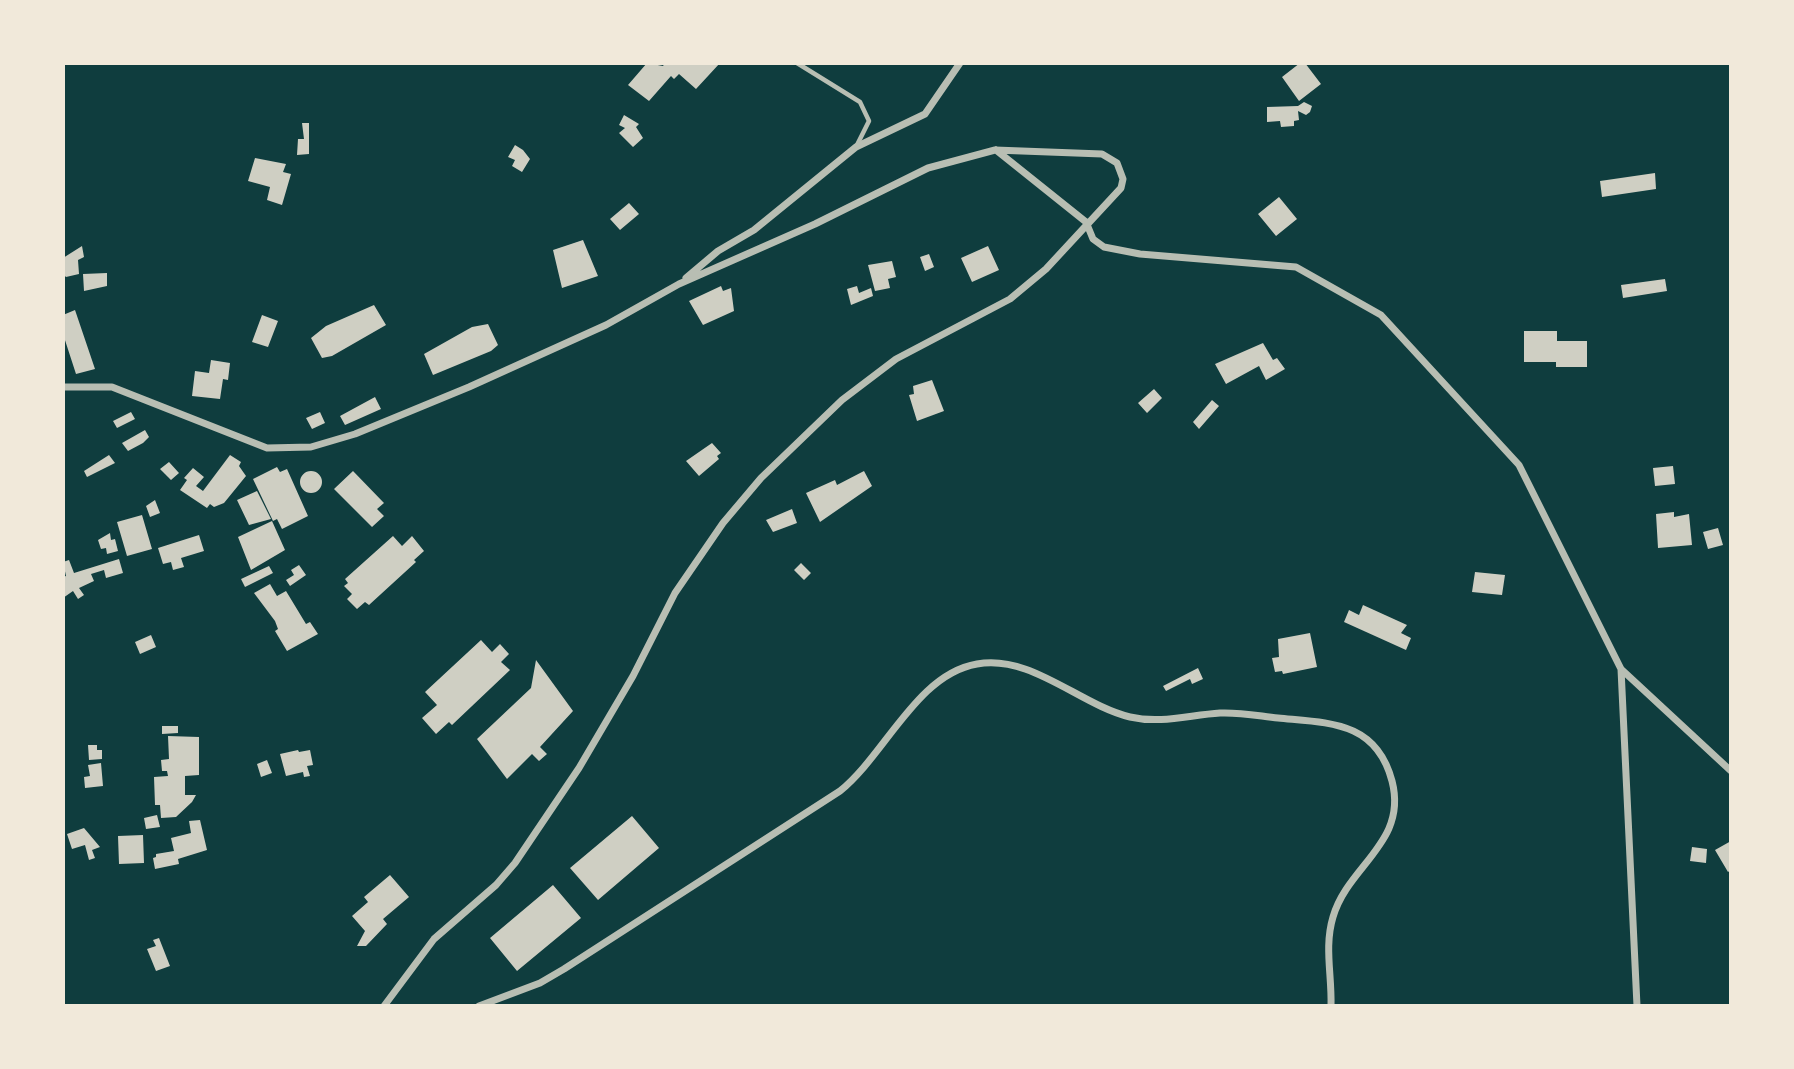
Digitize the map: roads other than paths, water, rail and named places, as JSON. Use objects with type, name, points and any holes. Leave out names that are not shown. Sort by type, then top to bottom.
[{"type":"street","points":[[679,284],[718,251],[754,230],[856,147],[925,114],[960,63]]},
{"type":"street","points":[[63,387],[112,387],[267,447],[297,449],[355,434],[469,387],[606,325],[679,284],[815,224],[928,168],[995,150],[1032,149],[1110,157],[1121,171],[1121,188],[1117,196],[1088,220],[1028,285],[978,317],[924,342],[896,359],[842,400],[761,478],[723,523],[675,593],[633,676],[579,768],[515,863],[496,884],[434,939],[384,1006]]},
{"type":"street","points":[[995,150],[1088,220],[1093,239],[1104,247],[1140,254],[1296,267],[1381,315],[1518,465],[1621,669],[1731,771]]},
{"type":"street","points":[[479,1006],[540,982],[564,969],[840,791],[866,768],[910,708],[929,690],[961,669],[996,663],[1026,670],[1111,712],[1134,718],[1161,720],[1235,713],[1336,723],[1367,738],[1386,765],[1392,780],[1396,811],[1385,838],[1334,913],[1327,951],[1331,1006]]},
{"type":"street","points":[[1621,669],[1637,1006]]},
{"type":"lane","points":[[797,63],[860,102],[865,109],[869,121],[856,147]]}]
